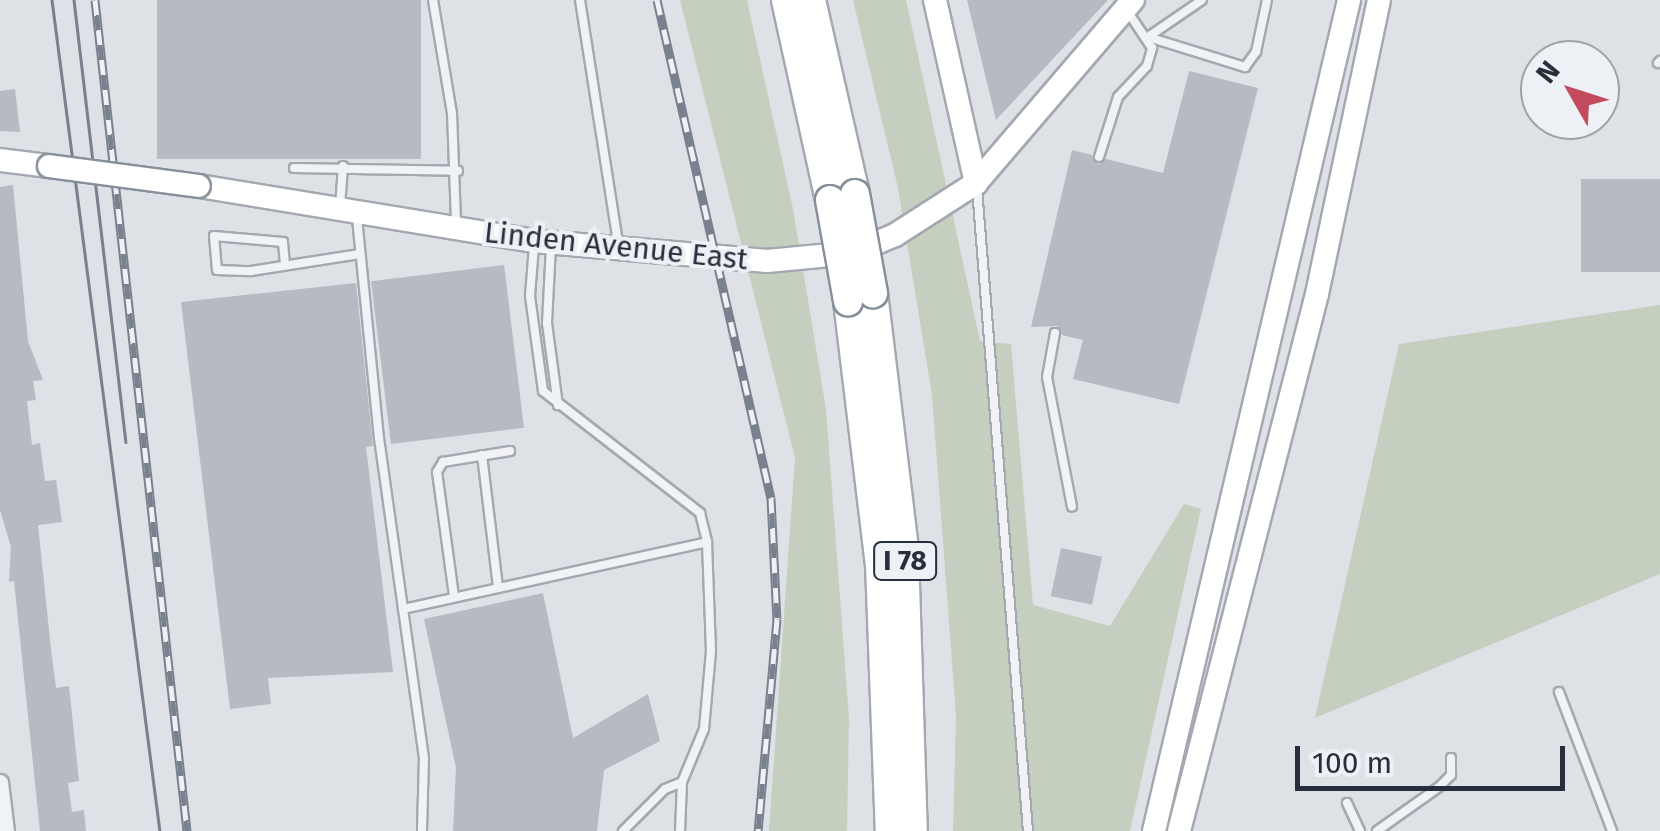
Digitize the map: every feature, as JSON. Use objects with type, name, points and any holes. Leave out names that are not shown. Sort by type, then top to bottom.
[{"type":"highway","name":"I 78","points":[[786,0],[842,197]]},
{"type":"highway","name":"I 78","points":[[812,0],[904,551],[913,831]]},
{"type":"highway","name":"I 78","points":[[861,297],[880,564],[890,831]]},
{"type":"street","points":[[935,0],[976,182]]},
{"type":"street","points":[[1154,831],[1350,0]]},
{"type":"street","points":[[1179,831],[1317,294],[1379,0]]},
{"type":"street","name":"Linden Avenue East","points":[[0,160],[200,186],[543,242],[767,262],[852,253],[895,235],[976,182],[1129,4]]},
{"type":"street","points":[[0,782],[6,831]]},
{"type":"lane","points":[[433,0],[458,171],[456,228]]},
{"type":"lane","points":[[580,0],[618,249]]},
{"type":"lane","points":[[1148,37],[1202,0]]},
{"type":"lane","points":[[1148,37],[1244,66],[1256,52],[1267,0]]},
{"type":"lane","points":[[1099,157],[1118,97],[1147,66],[1148,37],[1129,4]]},
{"type":"lane","points":[[343,166],[348,212],[360,254],[424,758],[422,831]]},
{"type":"lane","points":[[294,168],[458,171]]},
{"type":"lane","points":[[976,182],[1028,831]]},
{"type":"lane","points":[[285,265],[283,242],[214,236],[217,270],[285,265],[360,254]]},
{"type":"lane","points":[[543,242],[547,324],[558,405]]},
{"type":"lane","points":[[543,242],[530,296],[536,368],[542,391],[700,513],[708,542],[714,588],[704,729],[682,782],[680,831]]},
{"type":"lane","points":[[1055,333],[1048,376],[1072,507]]},
{"type":"lane","points":[[454,596],[437,472],[443,462],[510,451]]},
{"type":"lane","points":[[482,455],[498,587]]},
{"type":"lane","points":[[403,609],[708,542]]},
{"type":"lane","points":[[1559,692],[1612,831]]},
{"type":"lane","points":[[1376,831],[1439,787],[1451,775],[1451,758]]},
{"type":"lane","points":[[623,831],[665,789],[682,782]]},
{"type":"lane","points":[[1348,803],[1360,831]]},
{"type":"green space","points":[[680,0],[747,0],[793,209],[826,409],[849,718],[847,831],[769,831],[795,458]]},
{"type":"green space","points":[[853,0],[906,0],[980,341],[1011,344],[1033,605],[1110,626],[1184,504],[1201,509],[1130,831],[953,831],[956,716],[932,395],[898,188]]},
{"type":"green space","points":[[1660,305],[1660,574],[1315,718],[1399,344]]},
{"type":"building","points":[[157,0],[421,0],[421,159],[157,159]]},
{"type":"building","points":[[967,0],[1108,0],[996,120]]},
{"type":"building","points":[[1189,71],[1258,88],[1179,404],[1073,379],[1083,340],[1062,335],[1057,326],[1031,327],[1072,150],[1092,155],[1098,164],[1106,159],[1163,173]]},
{"type":"building","points":[[15,89],[20,132],[0,131],[0,91]]},
{"type":"building","points":[[1581,179],[1660,179],[1660,272],[1581,272]]},
{"type":"building","points":[[13,185],[28,341],[43,380],[33,381],[36,400],[27,401],[32,445],[40,443],[45,481],[56,480],[62,522],[38,525],[51,649],[56,688],[69,686],[79,781],[68,783],[72,812],[84,810],[86,831],[40,831],[14,581],[9,582],[11,547],[0,510],[0,187]]},
{"type":"building","points":[[504,265],[524,428],[391,444],[371,281]]},
{"type":"building","points":[[356,283],[373,446],[366,447],[393,672],[268,678],[271,704],[230,709],[181,302]]},
{"type":"building","points":[[1061,548],[1102,557],[1092,605],[1051,596]]},
{"type":"building","points":[[543,593],[573,738],[648,694],[660,741],[604,770],[597,831],[453,831],[456,768],[424,619]]},
{"type":"tram line","points":[[52,0],[160,831]]},
{"type":"tram line","points":[[74,0],[126,442]]},
{"type":"railway","points":[[95,0],[187,831]]},
{"type":"railway","points":[[657,0],[771,498],[777,619],[758,831]]}]
